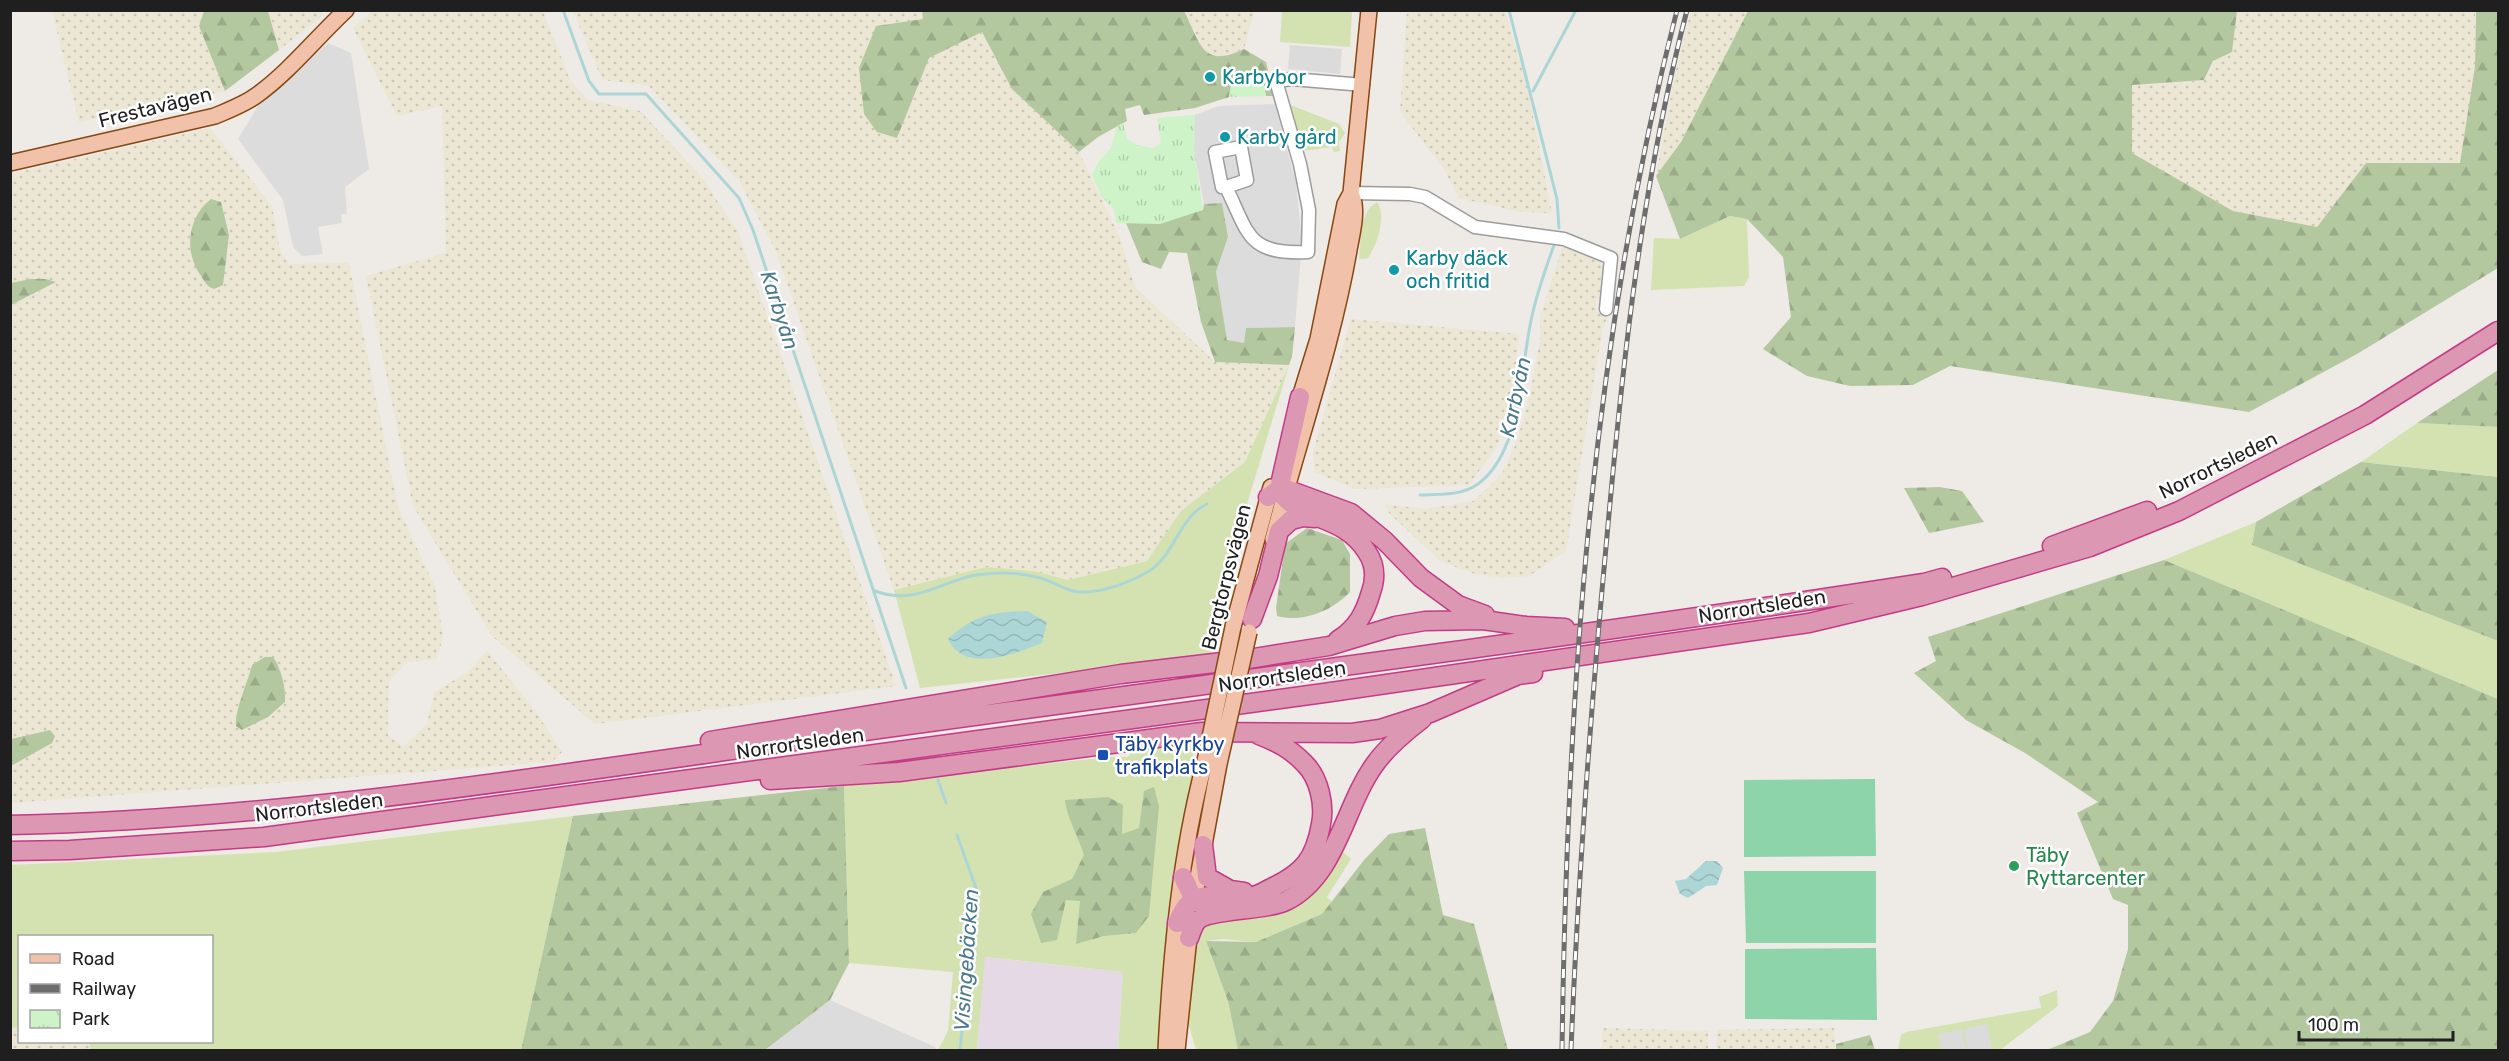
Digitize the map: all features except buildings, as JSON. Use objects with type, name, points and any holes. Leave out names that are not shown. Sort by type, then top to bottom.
[{"type":"highway","name":"Norrortsleden","points":[[10,825],[168,819],[265,811],[490,783],[1680,619],[1924,583],[2043,550],[2163,505],[2242,469],[2328,424],[2499,319]]},
{"type":"highway","name":"Norrortsleden","points":[[10,851],[70,850],[264,837],[1324,693],[1809,623],[1922,596],[2090,547],[2179,512],[2365,415],[2499,331]]},
{"type":"highway","points":[[1279,493],[1300,397]]},
{"type":"highway","points":[[1279,493],[1293,507],[1348,529],[1360,540],[1371,557],[1376,578],[1365,612],[1351,632],[1329,646]]},
{"type":"highway","points":[[1279,493],[1351,513],[1371,528],[1421,578],[1458,605],[1500,621]]},
{"type":"highway","points":[[1251,625],[1268,576],[1279,531],[1291,520],[1303,517],[1330,520]]},
{"type":"highway","points":[[490,783],[574,763],[928,704],[1329,646],[1395,626],[1425,621],[1449,618],[1561,628],[1680,619]]},
{"type":"highway","points":[[496,807],[579,805],[760,781],[899,772],[1147,738],[1239,731],[1352,733],[1380,729],[1430,713],[1518,675],[1747,636],[1809,623]]},
{"type":"highway","points":[[1189,938],[1197,920],[1209,914],[1234,912],[1286,901],[1306,885],[1325,863],[1375,763],[1405,733],[1430,713]]},
{"type":"highway","points":[[1177,924],[1185,907],[1194,900],[1205,896],[1246,899],[1289,879],[1304,868],[1318,845],[1323,813],[1316,782],[1308,766],[1287,747],[1260,735],[1239,731]]},
{"type":"highway","points":[[1203,845],[1208,877],[1230,890],[1250,894],[1267,891]]},
{"type":"highway","points":[[1183,878],[1194,900],[1208,908],[1234,912]]},
{"type":"main road","name":"Frestavägen","points":[[10,162],[215,116],[238,106],[256,96],[280,75],[346,10]]},
{"type":"main road","name":"Bergtorpsvägen","points":[[1300,397],[1318,339],[1345,204],[1351,193],[1369,10]]},
{"type":"main road","name":"Bergtorpsvägen","points":[[1177,1050],[1212,762],[1233,627],[1330,343],[1352,233],[1355,203],[1351,193]]},
{"type":"main road","name":"Bergtorpsvägen","points":[[1166,1050],[1177,924],[1196,796],[1212,762],[1251,625],[1279,493]]},
{"type":"street","points":[[1226,187],[1250,236],[1258,244],[1286,253],[1308,252],[1309,210],[1302,175],[1276,81],[1292,79],[1363,85]]},
{"type":"street","points":[[1239,214],[1243,183],[1248,175],[1241,147],[1215,152],[1222,187],[1243,183]]},
{"type":"street","points":[[1351,193],[1410,194],[1425,197],[1475,227],[1564,240],[1611,258],[1606,309]]},
{"type":"shaded area","points":[[52,11],[204,11],[199,26],[225,91],[79,122]]},
{"type":"shaded area","points":[[268,11],[319,11],[324,15],[279,50]]},
{"type":"shaded area","points":[[372,11],[543,11],[570,80],[588,100],[640,111],[700,175],[738,232],[896,686],[595,724],[492,636],[413,506],[366,276],[446,253],[442,106],[397,116],[353,28]]},
{"type":"shaded area","points":[[573,11],[922,11],[923,19],[876,26],[897,138],[929,56],[982,32],[1012,89],[1079,152],[1120,238],[1135,287],[1215,362],[1289,365],[1245,462],[1182,511],[1147,561],[1068,580],[1034,571],[986,567],[894,590],[775,249],[739,181],[648,85],[602,80]]},
{"type":"shaded area","points":[[1184,11],[1254,11],[1244,49],[1224,58],[1212,56],[1203,49]]},
{"type":"shaded area","points":[[1407,11],[1505,11],[1526,81],[1552,213],[1521,212],[1459,198],[1444,169],[1400,112]]},
{"type":"shaded area","points":[[1691,11],[1748,11],[1681,142],[1656,176],[1674,78]]},
{"type":"shaded area","points":[[2237,11],[2475,11],[2475,70],[2460,163],[2366,164],[2317,227],[2233,211],[2132,153],[2132,85],[2204,80],[2216,59],[2232,52]]},
{"type":"shaded area","points":[[328,43],[351,53],[369,169],[345,187],[347,214],[341,214],[342,223],[318,227],[323,254],[302,256],[293,247],[283,200],[238,139],[258,106]]},
{"type":"shaded area","points":[[1290,45],[1342,49],[1340,74],[1288,69]]},
{"type":"shaded area","points":[[1275,104],[1296,183],[1302,242],[1295,327],[1247,328],[1244,344],[1228,340],[1224,328],[1216,272],[1228,237],[1222,203],[1204,204],[1194,150],[1195,115],[1218,106]]},
{"type":"shaded area","points":[[210,128],[272,206],[280,251],[289,264],[349,263],[398,507],[435,587],[443,637],[437,659],[407,662],[389,681],[388,735],[403,747],[427,724],[434,693],[470,670],[487,651],[534,709],[562,752],[552,762],[11,803],[11,766],[51,743],[50,730],[11,739],[11,305],[56,283],[46,279],[11,283],[10,174]],"holes":[[[252,665],[242,730],[236,726],[235,720],[246,692]]]},
{"type":"shaded area","points":[[1562,248],[1592,256],[1602,264],[1605,296],[1596,300],[1596,312],[1609,315],[1603,326],[1566,551],[1529,576],[1504,578],[1475,574],[1440,561],[1389,513],[1384,504],[1425,509],[1474,501],[1502,474],[1517,441],[1530,393],[1540,341],[1540,317]]},
{"type":"shaded area","points":[[1351,319],[1519,334],[1513,391],[1498,445],[1469,485],[1355,489],[1314,472],[1313,452]]},
{"type":"shaded area","points":[[983,957],[1123,972],[1118,1050],[977,1050]]},
{"type":"shaded area","points":[[830,1000],[935,1047],[936,1050],[765,1050]]},
{"type":"shaded area","points":[[1987,1024],[1992,1050],[1968,1050],[1964,1029]]},
{"type":"shaded area","points":[[18,1027],[18,1043],[89,1043],[91,1050],[11,1050],[10,1028]]},
{"type":"shaded area","points":[[1602,1028],[1708,1031],[1708,1050],[1602,1050]]},
{"type":"shaded area","points":[[1834,1028],[1836,1050],[1718,1050],[1716,1044],[1718,1030]]},
{"type":"shaded area","points":[[1962,1029],[1966,1050],[1942,1050],[1938,1034]]},
{"type":"green space","points":[[204,11],[268,11],[279,50],[225,91],[199,26]]},
{"type":"green space","points":[[922,11],[1184,11],[1199,43],[1211,54],[1219,56],[1244,49],[1266,62],[1274,96],[1266,96],[1262,76],[1234,72],[1229,97],[1195,108],[1144,115],[1140,105],[1125,109],[1127,121],[1098,137],[1079,152],[1012,89],[982,32],[929,58],[897,138],[877,132],[864,114],[859,68],[876,26],[923,19]]},
{"type":"green space","points":[[1282,11],[1352,11],[1350,47],[1280,42]]},
{"type":"green space","points":[[1748,11],[2237,11],[2232,52],[2213,61],[2204,80],[2132,85],[2132,153],[2233,211],[2317,227],[2366,163],[2460,163],[2475,66],[2476,11],[2498,11],[2498,268],[2357,354],[2249,412],[1950,366],[1913,385],[1850,386],[1807,376],[1763,349],[1791,317],[1783,257],[1747,219],[1730,216],[1680,239],[1656,176],[1681,142]]},
{"type":"green space","points":[[1234,72],[1262,76],[1266,96],[1229,97]]},
{"type":"green space","points":[[1288,104],[1339,124],[1345,133],[1339,142],[1340,151],[1334,152],[1332,147],[1302,151]]},
{"type":"green space","points":[[1195,115],[1194,150],[1203,210],[1160,224],[1116,223],[1114,209],[1101,196],[1092,175],[1099,161],[1111,148],[1117,126],[1123,123],[1127,139],[1137,145],[1153,148],[1161,143],[1157,118]]},
{"type":"green space","points":[[211,199],[221,202],[229,235],[223,285],[214,289],[206,284],[196,267],[190,246],[197,215]]},
{"type":"green space","points":[[1377,202],[1381,214],[1380,230],[1371,254],[1367,259],[1359,259],[1364,219],[1367,212]]},
{"type":"green space","points":[[1222,203],[1228,237],[1216,272],[1227,340],[1244,343],[1246,328],[1295,327],[1289,365],[1215,362],[1201,322],[1187,253],[1169,252],[1161,269],[1142,262],[1126,223],[1203,210],[1204,204]]},
{"type":"green space","points":[[1730,216],[1747,219],[1749,277],[1744,286],[1651,290],[1654,238],[1680,239]]},
{"type":"green space","points":[[30,279],[46,279],[56,282],[11,305],[11,283]]},
{"type":"green space","points":[[1289,365],[1219,597],[1211,657],[920,688],[894,590],[986,567],[1034,571],[1068,580],[1147,561],[1181,511],[1245,462]]},
{"type":"green space","points":[[2498,370],[2498,427],[2417,423]]},
{"type":"green space","points":[[2417,423],[2498,427],[2498,477],[2361,462]]},
{"type":"green space","points":[[2361,462],[2498,477],[2498,641],[2252,545],[2256,522]]},
{"type":"green space","points":[[1940,487],[1962,491],[1984,522],[1929,533],[1904,488]]},
{"type":"green space","points":[[2256,522],[2252,545],[2498,641],[2498,699],[2164,560]]},
{"type":"green space","points":[[1307,528],[1342,540],[1350,554],[1350,592],[1335,605],[1316,614],[1297,618],[1277,616],[1276,608],[1285,544]]},
{"type":"green space","points":[[2164,560],[2498,699],[2498,1050],[2047,1050],[2090,1032],[2113,1001],[2128,949],[2128,905],[2113,899],[2077,813],[2098,802],[2025,753],[1966,720],[1914,673],[1936,661],[1928,637]]},
{"type":"green space","points":[[265,657],[273,657],[281,672],[285,702],[268,717],[242,730],[236,726],[237,713],[252,665]]},
{"type":"green space","points":[[50,730],[55,736],[52,743],[11,766],[11,739]]},
{"type":"green space","points":[[1198,736],[1192,760],[1195,781],[1159,1050],[1118,1050],[1123,972],[985,957],[977,1050],[938,1050],[948,1031],[953,972],[849,963],[844,786],[1109,757],[1128,757],[1133,749]]},
{"type":"green space","points":[[1875,779],[1876,856],[1744,857],[1744,780]]},
{"type":"green space","points":[[844,786],[849,963],[830,1000],[765,1050],[521,1050],[573,816]]},
{"type":"green space","points":[[1154,787],[1159,806],[1149,916],[1136,933],[1104,936],[1076,944],[1080,901],[1066,900],[1057,940],[1041,943],[1031,914],[1043,892],[1072,879],[1084,855],[1065,800],[1108,797],[1123,805],[1122,834],[1139,828],[1144,791]]},
{"type":"green space","points":[[573,816],[521,1050],[91,1050],[89,1043],[213,1043],[213,935],[18,935],[18,1027],[11,1028],[11,865],[276,852]]},
{"type":"green space","points":[[1425,828],[1443,915],[1474,924],[1508,1050],[1238,1050],[1228,1001],[1206,941],[1256,942],[1322,914],[1364,860],[1389,834]]},
{"type":"green space","points":[[1343,852],[1351,859],[1327,897],[1332,902],[1322,914],[1256,942],[1223,939],[1206,941],[1228,1001],[1238,1050],[1196,1050],[1187,1019],[1196,942],[1201,925],[1323,879]]},
{"type":"green space","points":[[1744,871],[1876,871],[1876,943],[1746,943]]},
{"type":"green space","points":[[1876,948],[1877,1020],[1745,1019],[1745,949]]},
{"type":"green space","points":[[2057,990],[2058,1006],[2000,1050],[1898,1050],[1901,1035],[1906,1032],[2041,1008],[2039,997]]},
{"type":"green space","points":[[1870,1035],[1875,1050],[1836,1050],[1836,1044]]},
{"type":"water","points":[[1027,611],[1047,622],[1042,643],[1019,652],[978,659],[956,650],[948,639],[957,631],[984,616]]},
{"type":"water","points":[[1706,861],[1717,861],[1723,868],[1717,885],[1706,886],[1688,898],[1680,894],[1675,881],[1686,879]]},
{"type":"waterway","name":"Karbyån","points":[[563,10],[589,81],[599,94],[646,94],[739,198],[753,230],[906,688]]},
{"type":"waterway","points":[[1509,10],[1557,199],[1559,228]]},
{"type":"waterway","points":[[1533,91],[1576,10]]},
{"type":"waterway","name":"Karbyån","points":[[1420,495],[1450,494],[1471,488],[1493,469],[1504,451],[1512,430],[1534,307],[1554,245]]},
{"type":"waterway","points":[[875,591],[903,596],[927,591],[962,578],[1000,573],[1045,579],[1078,592],[1112,587],[1154,568],[1189,518],[1207,504]]},
{"type":"waterway","name":"Visingebäcken","points":[[938,780],[946,803]]},
{"type":"waterway","name":"Visingebäcken","points":[[957,835],[976,888],[960,1050]]},
{"type":"railway","points":[[1562,1050],[1570,788],[1589,527],[1604,396],[1623,267],[1647,138],[1677,10]]},
{"type":"railway","points":[[1571,1050],[1590,729],[1627,337],[1658,140],[1687,10]]},
{"type":"place","name":"Karbybor","points":[[1210,77]]},
{"type":"place","name":"Karby gård","points":[[1225,137]]},
{"type":"place","name":"Karby däck och fritid","points":[[1394,270]]},
{"type":"place","name":"Täby kyrkby trafikplats","points":[[1103,755]]},
{"type":"place","name":"Täby Ryttarcenter","points":[[2014,866]]}]
